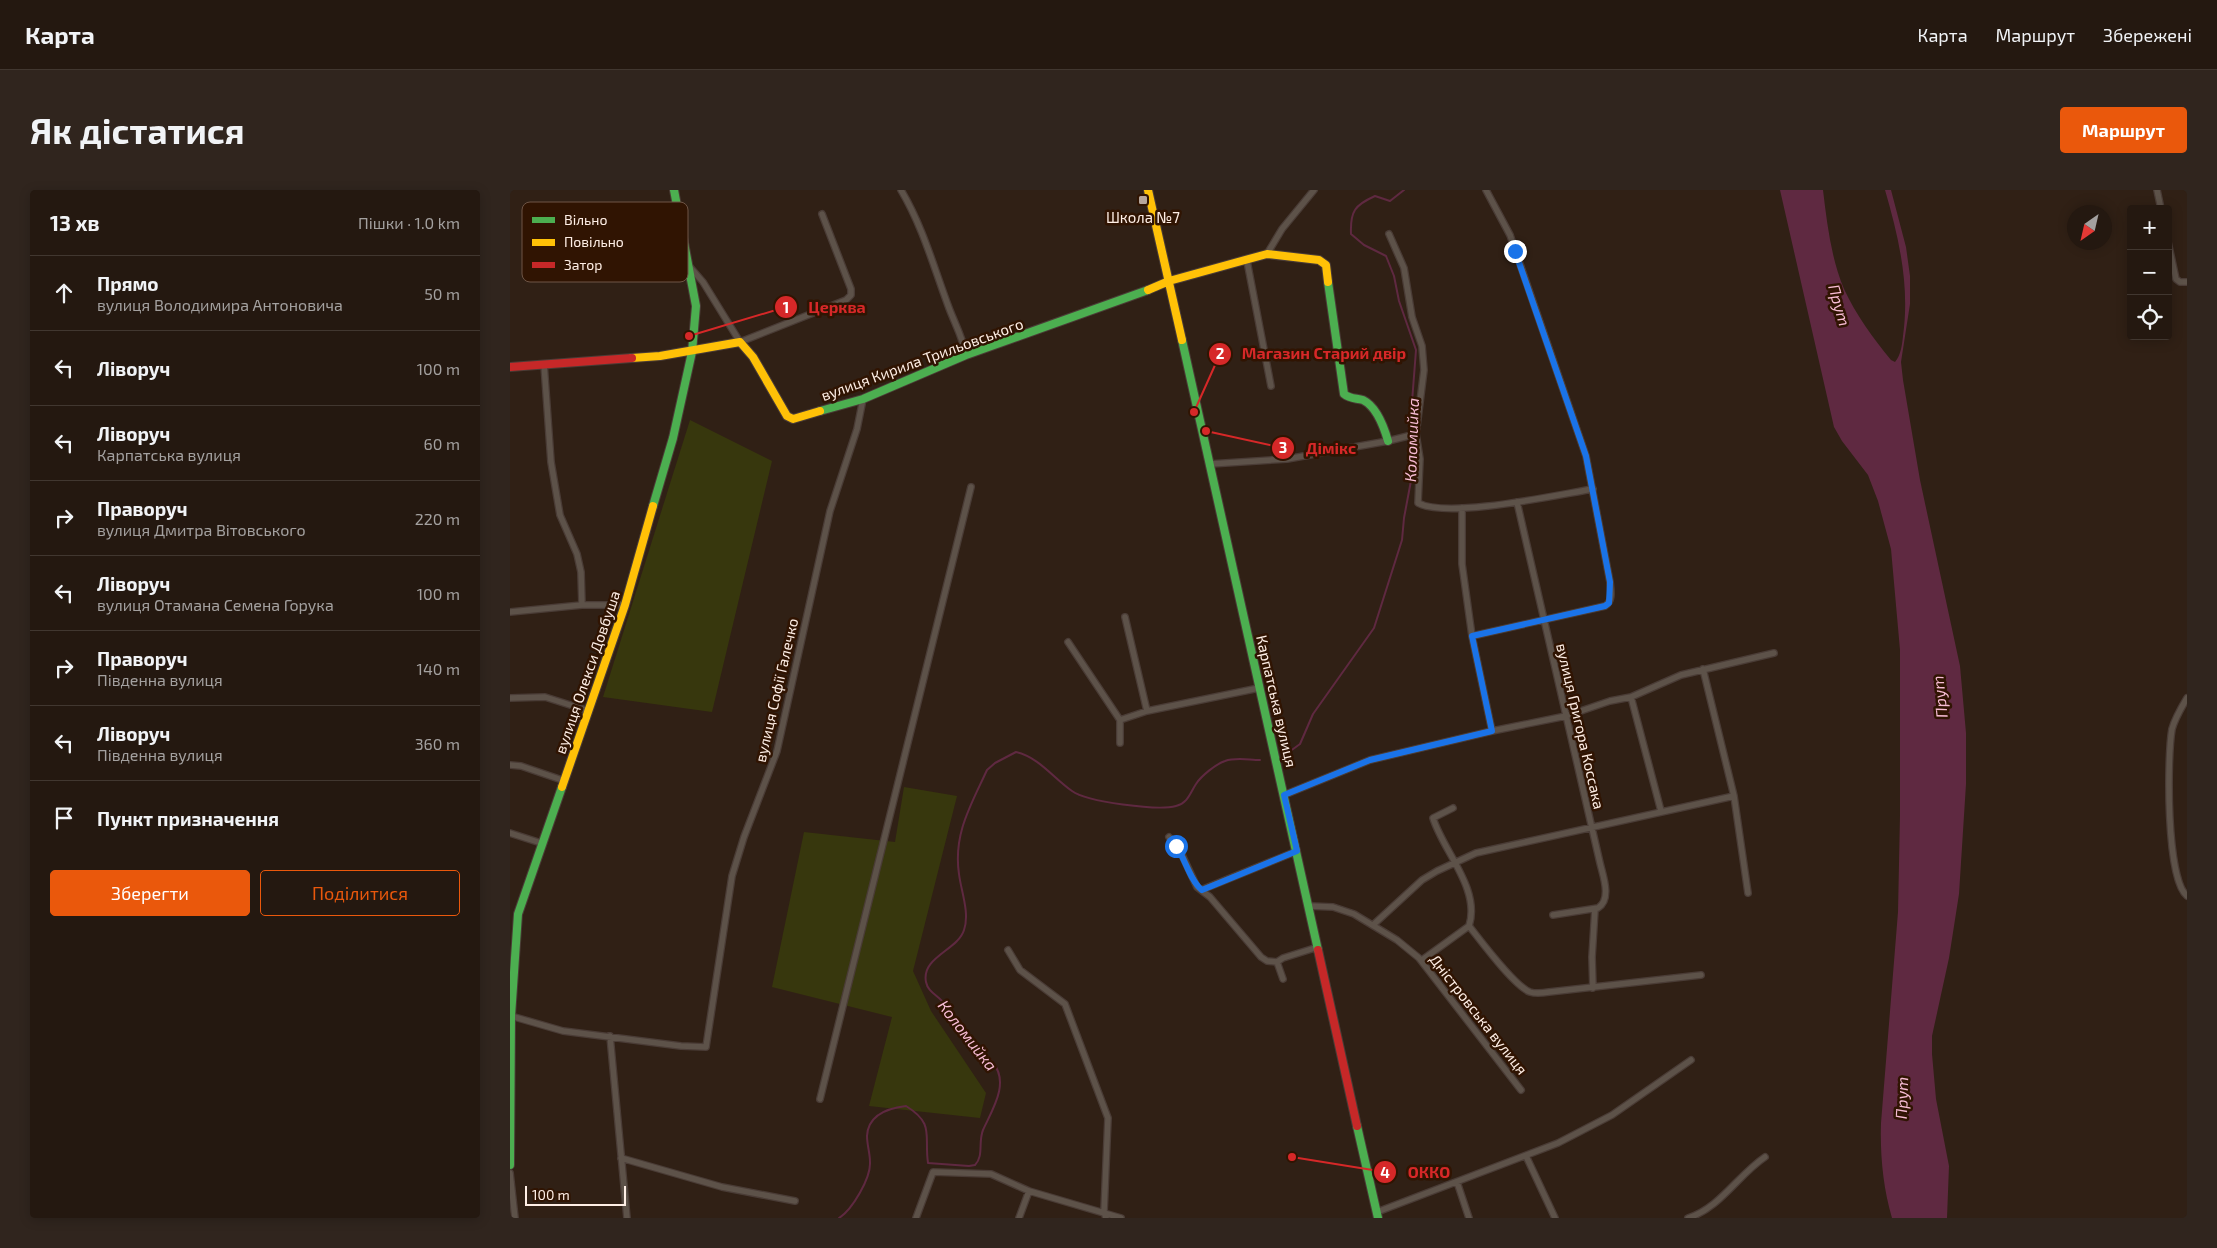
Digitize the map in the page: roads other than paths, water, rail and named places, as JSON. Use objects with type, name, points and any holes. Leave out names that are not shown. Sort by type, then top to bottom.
[{"type":"street","points":[[901,190],[920,227],[948,307],[963,340],[966,355]]},
{"type":"street","name":"Карпатська вулиця","points":[[1148,190],[1378,1215]]},
{"type":"street","points":[[1314,190],[1282,229],[1267,254],[1318,260],[1326,265],[1344,394],[1347,398],[1360,400],[1370,406],[1381,424],[1388,441]]},
{"type":"street","points":[[1472,636],[1605,606],[1609,603],[1610,582],[1586,456],[1564,397],[1558,372],[1510,235],[1486,190]]},
{"type":"street","points":[[2157,190],[2160,205]]},
{"type":"street","points":[[510,367],[692,352],[740,342],[846,300],[852,295],[851,288],[822,214]]},
{"type":"street","points":[[1389,234],[1404,268],[1412,315],[1422,346],[1424,370],[1412,435],[1420,459],[1418,503],[1426,506],[1462,508],[1517,502],[1593,489]]},
{"type":"street","points":[[2170,250],[2176,278],[2180,282],[2187,282]]},
{"type":"street","name":"вулиця Кирила Трильовського","points":[[740,342],[753,357],[790,419],[863,399],[966,355],[1123,300],[1169,281],[1267,254]]},
{"type":"street","name":"вулиця Олекси Довбуша","points":[[510,1165],[514,917],[565,781],[625,605],[673,438],[692,352],[696,310],[688,257]]},
{"type":"street","points":[[1247,261],[1271,386]]},
{"type":"street","points":[[690,267],[703,282],[740,342]]},
{"type":"street","points":[[544,364],[551,462],[560,515],[577,554],[581,570],[582,605]]},
{"type":"street","name":"вулиця Софії Галечко","points":[[610,1036],[681,1046],[706,1047],[732,876],[744,837],[777,751],[830,511],[857,429],[863,399]]},
{"type":"street","points":[[1210,464],[1287,459],[1412,435]]},
{"type":"street","points":[[820,1099],[971,487]]},
{"type":"street","name":"вулиця Григора Коссака","points":[[1517,502],[1606,893],[1603,904],[1594,909]]},
{"type":"street","points":[[1462,508],[1461,558],[1472,636],[1492,731]]},
{"type":"street","points":[[510,612],[582,605],[625,605]]},
{"type":"street","points":[[1125,616],[1147,711]]},
{"type":"street","points":[[1068,642],[1120,720],[1120,743]]},
{"type":"street","points":[[1284,795],[1370,760],[1492,731],[1566,716],[1610,701],[1631,697],[1681,675],[1774,653]]},
{"type":"street","points":[[1703,669],[1734,796],[1748,893]]},
{"type":"street","points":[[1120,720],[1147,711],[1259,688]]},
{"type":"street","points":[[510,698],[546,697],[589,711]]},
{"type":"street","points":[[1631,697],[1661,811]]},
{"type":"street","points":[[2187,698],[2173,728],[2170,752],[2170,835],[2181,890],[2187,896]]},
{"type":"street","points":[[510,764],[565,781]]},
{"type":"street","points":[[1373,925],[1422,880],[1456,862],[1489,849],[1734,796]]},
{"type":"street","points":[[1422,960],[1469,926],[1473,915],[1470,899],[1456,862],[1436,828],[1433,818],[1454,808]]},
{"type":"street","points":[[510,833],[541,842]]},
{"type":"street","points":[[1169,837],[1182,855],[1194,882],[1230,918],[1261,957],[1267,961],[1277,962],[1283,958],[1318,947]]},
{"type":"street","points":[[1202,890],[1297,851]]},
{"type":"street","name":"Дністровська вулиця","points":[[1309,906],[1341,909],[1397,940],[1422,960],[1521,1090]]},
{"type":"street","points":[[1553,915],[1594,909],[1593,988]]},
{"type":"street","points":[[1469,926],[1516,982],[1529,991],[1541,993],[1702,975]]},
{"type":"street","points":[[1008,950],[1020,970],[1065,1004],[1108,1118],[1105,1215]]},
{"type":"street","points":[[1277,962],[1283,979]]},
{"type":"street","points":[[511,1016],[563,1030],[610,1036],[627,1218]]},
{"type":"street","points":[[1378,1215],[1526,1156],[1603,1120],[1639,1098],[1691,1060]]},
{"type":"street","points":[[1526,1156],[1555,1218]]},
{"type":"street","points":[[1688,1218],[1706,1210],[1734,1186],[1744,1172],[1765,1157]]},
{"type":"street","points":[[621,1158],[722,1187],[795,1201]]},
{"type":"street","points":[[916,1218],[933,1172],[991,1174],[1029,1191],[1105,1215],[1121,1218]]},
{"type":"street","points":[[510,1173],[516,1218]]},
{"type":"street","points":[[1457,1182],[1469,1218]]},
{"type":"street","points":[[1019,1218],[1029,1191]]},
{"type":"water","name":"Прут","points":[[1780,190],[1823,190],[1833,253],[1844,289],[1865,326],[1891,360],[1895,362],[1902,346],[1905,317],[1904,280],[1899,244],[1885,190],[1891,190],[1906,247],[1910,276],[1910,304],[1901,362],[1903,380],[1920,480],[1960,666],[1966,733],[1966,784],[1959,894],[1949,958],[1932,1036],[1936,1099],[1949,1166],[1947,1218],[1892,1218],[1884,1183],[1881,1123],[1898,912],[1900,815],[1900,650],[1891,549],[1878,501],[1868,475],[1842,441],[1834,427]]},
{"type":"waterway","name":"Коломийка","points":[[1289,752],[1300,744],[1313,714],[1374,628],[1402,540],[1413,470],[1414,445],[1410,428],[1416,350],[1399,301],[1394,276],[1386,256],[1364,245],[1351,234],[1351,226],[1353,214],[1363,202],[1375,196],[1390,201],[1404,190]]},
{"type":"waterway","name":"Коломийка","points":[[839,1218],[855,1201],[867,1176],[870,1162],[867,1139],[868,1128],[875,1117],[893,1108],[906,1106],[915,1112],[925,1125],[928,1163],[969,1166],[975,1165],[978,1161],[983,1130],[995,1105],[1000,1088],[998,1071],[989,1058],[965,1036],[943,1002],[929,989],[926,982],[926,973],[934,960],[955,943],[964,930],[966,909],[959,874],[959,846],[965,820],[987,770],[995,763],[1016,752],[1039,763],[1065,786],[1080,795],[1107,802],[1167,807],[1183,803],[1201,777],[1213,767],[1234,759],[1260,760]]},
{"type":"place","name":"Школа №7","points":[[1143,200]]},
{"type":"place","name":"Церква","points":[[689,336]]},
{"type":"place","name":"Магазин Старий двір","points":[[1194,412]]},
{"type":"place","name":"Дімікс","points":[[1206,431]]},
{"type":"place","name":"ОККО","points":[[1292,1157]]}]
